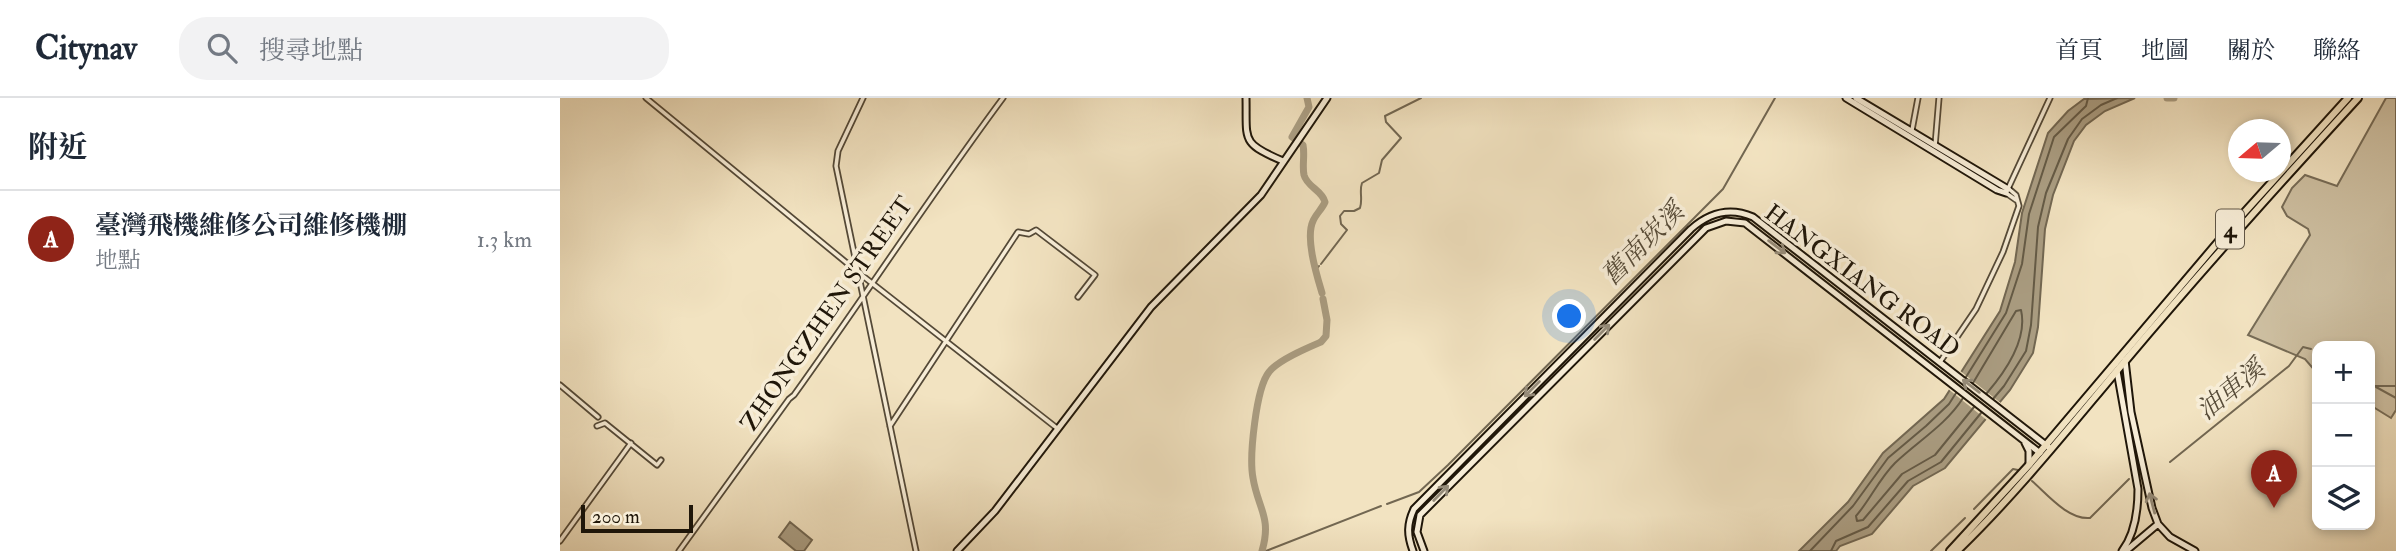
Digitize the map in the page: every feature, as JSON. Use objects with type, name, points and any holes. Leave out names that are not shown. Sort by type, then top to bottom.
[{"type":"main road","name":"4","points":[[2049,447],[2124,352],[2224,235],[2348,98]]},
{"type":"main road","name":"4","points":[[1957,551],[1983,526],[2254,211],[2358,98]]},
{"type":"main road","name":"4","points":[[1951,551],[2029,465],[2042,455]]},
{"type":"street","points":[[646,98],[872,284],[1058,429]]},
{"type":"street","points":[[863,98],[838,151],[836,166],[916,551]]},
{"type":"street","name":"ZHONGZHEN STREET","points":[[679,551],[863,298],[888,257],[1003,98]]},
{"type":"street","points":[[1245,98],[1246,135],[1257,148],[1283,161]]},
{"type":"street","points":[[957,551],[995,511],[1151,307],[1261,195],[1327,98]]},
{"type":"street","points":[[1846,98],[1911,134]]},
{"type":"street","points":[[1856,98],[2018,199],[2018,209],[1987,290],[1942,363]]},
{"type":"street","points":[[1911,134],[1918,98]]},
{"type":"street","points":[[1935,149],[1940,98]]},
{"type":"street","points":[[2007,191],[2050,98]]},
{"type":"street","name":"HANGXIANG ROAD","points":[[1413,551],[1408,526],[1414,509],[1682,238],[1710,215],[1735,212],[1753,217],[2049,447]]},
{"type":"street","name":"HANGXIANG ROAD","points":[[1424,551],[1417,532],[1420,515],[1706,228],[1726,221],[1745,223],[2042,455]]},
{"type":"street","points":[[890,426],[947,344],[1018,232],[1029,234],[1037,230],[1095,275],[1078,297]]},
{"type":"street","points":[[2124,352],[2131,412],[2152,508],[2158,524],[2170,537],[2195,551]]},
{"type":"street","points":[[2115,363],[2138,489],[2138,506],[2124,551]]},
{"type":"street","points":[[560,385],[598,417]]},
{"type":"street","points":[[597,426],[605,423],[657,465],[661,460]]},
{"type":"street","points":[[2021,438],[2029,451],[2029,465]]},
{"type":"street","points":[[560,541],[631,443]]},
{"type":"street","points":[[2124,551],[2158,524]]},
{"type":"shaded area","points":[[2386,98],[2396,98],[2396,410],[2391,418],[2375,408],[2375,341],[2312,341],[2312,367],[2305,359],[2248,335],[2310,235],[2308,229],[2287,216],[2282,207],[2292,188],[2305,175],[2337,186]]},
{"type":"water","points":[[2135,98],[2105,111],[2086,125],[2074,141],[2053,195],[2045,229],[2038,327],[2033,353],[2010,390],[1945,468],[1913,486],[1872,534],[1840,546],[1836,551],[1799,551],[1848,502],[1883,453],[1944,399],[2000,311],[2015,262],[2022,213],[2048,133],[2068,111],[2084,99]]},
{"type":"water","points":[[790,522],[812,540],[804,551],[796,551],[779,537]]},
{"type":"pier","points":[[1959,370],[2002,404],[1988,421],[1947,388]]},
{"type":"waterway","points":[[1307,98],[1309,107],[1292,137],[1303,145],[1303,172],[1306,179],[1325,202],[1313,221],[1310,237],[1322,293]]},
{"type":"waterway","points":[[1321,264],[1347,230],[1341,224],[1340,216],[1344,211],[1360,208],[1362,183],[1379,173],[1382,160],[1401,138],[1386,122],[1385,116],[1421,98]]},
{"type":"waterway","name":"舊南崁溪","points":[[1387,504],[1419,492],[1448,465],[1723,189],[1775,98]]},
{"type":"waterway","points":[[2167,98],[2174,98]]},
{"type":"waterway","points":[[1315,271],[1319,266]]},
{"type":"waterway","points":[[1262,551],[1265,521],[1252,468],[1260,392],[1264,380],[1273,368],[1321,342],[1326,336],[1327,320],[1323,299]]},
{"type":"waterway","name":"油車溪","points":[[2170,462],[2289,366],[2303,347],[2311,349]]},
{"type":"waterway","name":"油車溪","points":[[2375,386],[2396,386]]},
{"type":"waterway","points":[[2376,387],[2396,398]]},
{"type":"waterway","name":"油車溪","points":[[1974,509],[2013,469],[2018,470]]},
{"type":"waterway","name":"油車溪","points":[[2032,481],[2066,511],[2082,518],[2090,518],[2129,479]]},
{"type":"waterway","name":"舊南崁溪","points":[[1266,551],[1381,506]]},
{"type":"waterway","name":"油車溪","points":[[1931,551],[1965,518]]},
{"type":"place","name":"臺灣飛機維修公司維修機棚","points":[[2274,508]]}]
